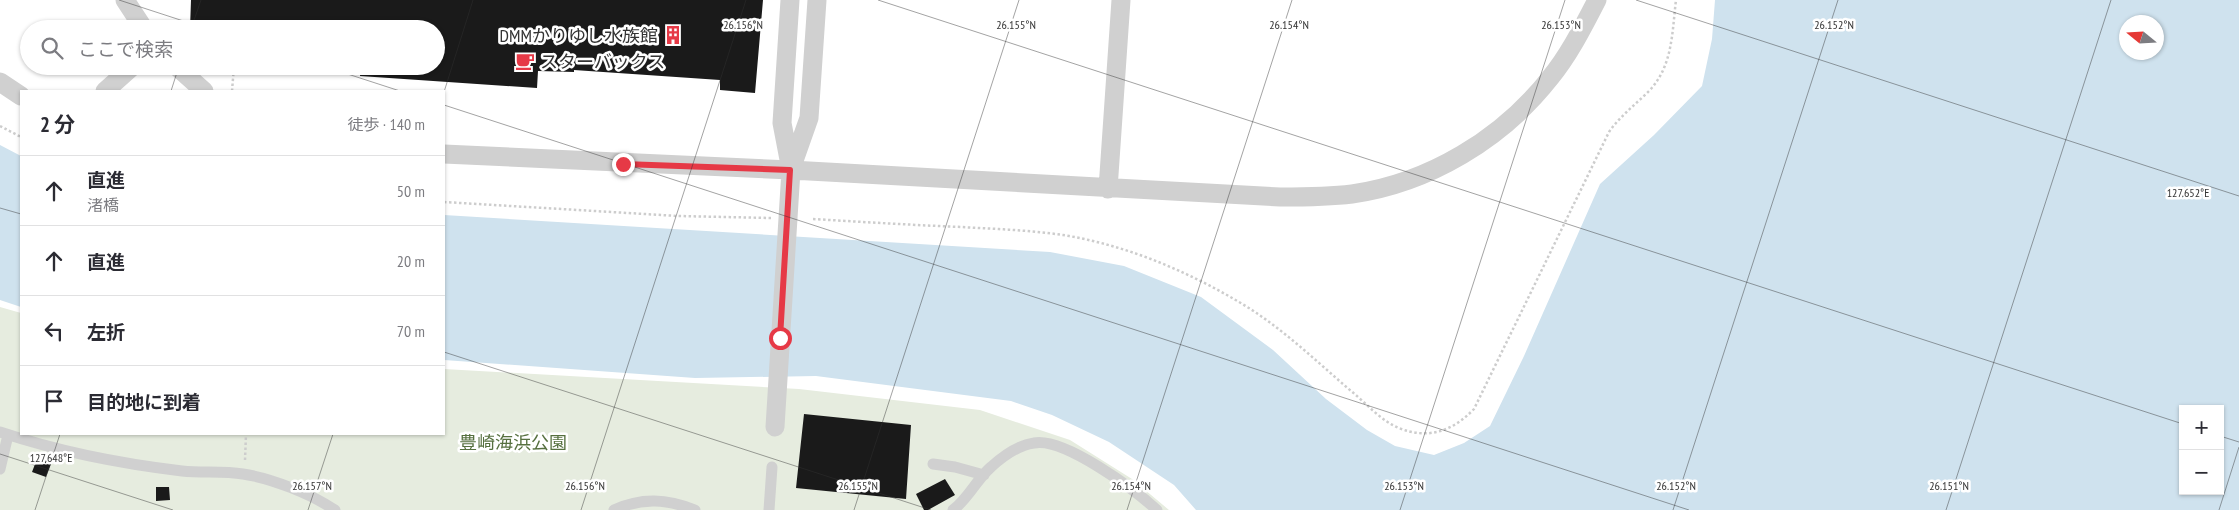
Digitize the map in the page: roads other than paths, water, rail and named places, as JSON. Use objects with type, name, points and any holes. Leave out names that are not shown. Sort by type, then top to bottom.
[{"type":"street","points":[[125,0],[138,20]]},
{"type":"street","points":[[790,0],[782,123],[790,170]]},
{"type":"street","points":[[775,427],[780,223],[790,170],[809,118],[817,0]]},
{"type":"street","points":[[1108,188],[1120,0]]},
{"type":"street","points":[[445,154],[790,170],[1280,197],[1330,196],[1375,189],[1431,170],[1480,144],[1519,113],[1551,78],[1566,56],[1597,0]]},
{"type":"street","points":[[106,90],[123,75]]},
{"type":"street","points":[[186,75],[203,90]]},
{"type":"street","points":[[0,82],[20,95]]},
{"type":"street","points":[[0,469],[4,433],[92,456],[182,470],[244,474],[289,487],[334,510]]},
{"type":"street","points":[[953,510],[969,495],[990,467],[1017,449],[1036,442],[1053,445],[1104,470],[1157,510]]},
{"type":"street","points":[[933,464],[963,468],[984,475]]},
{"type":"street","points":[[769,510],[772,467]]},
{"type":"street","points":[[614,510],[626,504],[655,500],[668,501],[696,510]]},
{"type":"water","points":[[1715,0],[2239,0],[2239,510],[1196,510],[1174,485],[1109,442],[1052,415],[1011,401],[816,376],[695,378],[445,360],[445,215],[1050,252],[1124,266],[1201,297],[1273,350],[1326,399],[1367,430],[1395,446],[1434,455],[1464,443],[1490,426],[1524,356],[1600,184],[1654,135],[1702,86],[1712,39]]},
{"type":"water","points":[[0,145],[20,155],[20,307],[0,300]]},
{"type":"place","name":"DMMかりゆし水族館","points":[[673,35]]},
{"type":"place","name":"スターバックス","points":[[525,61]]},
{"type":"park label","name":"豊崎海浜公園","points":[[513,442]]}]
